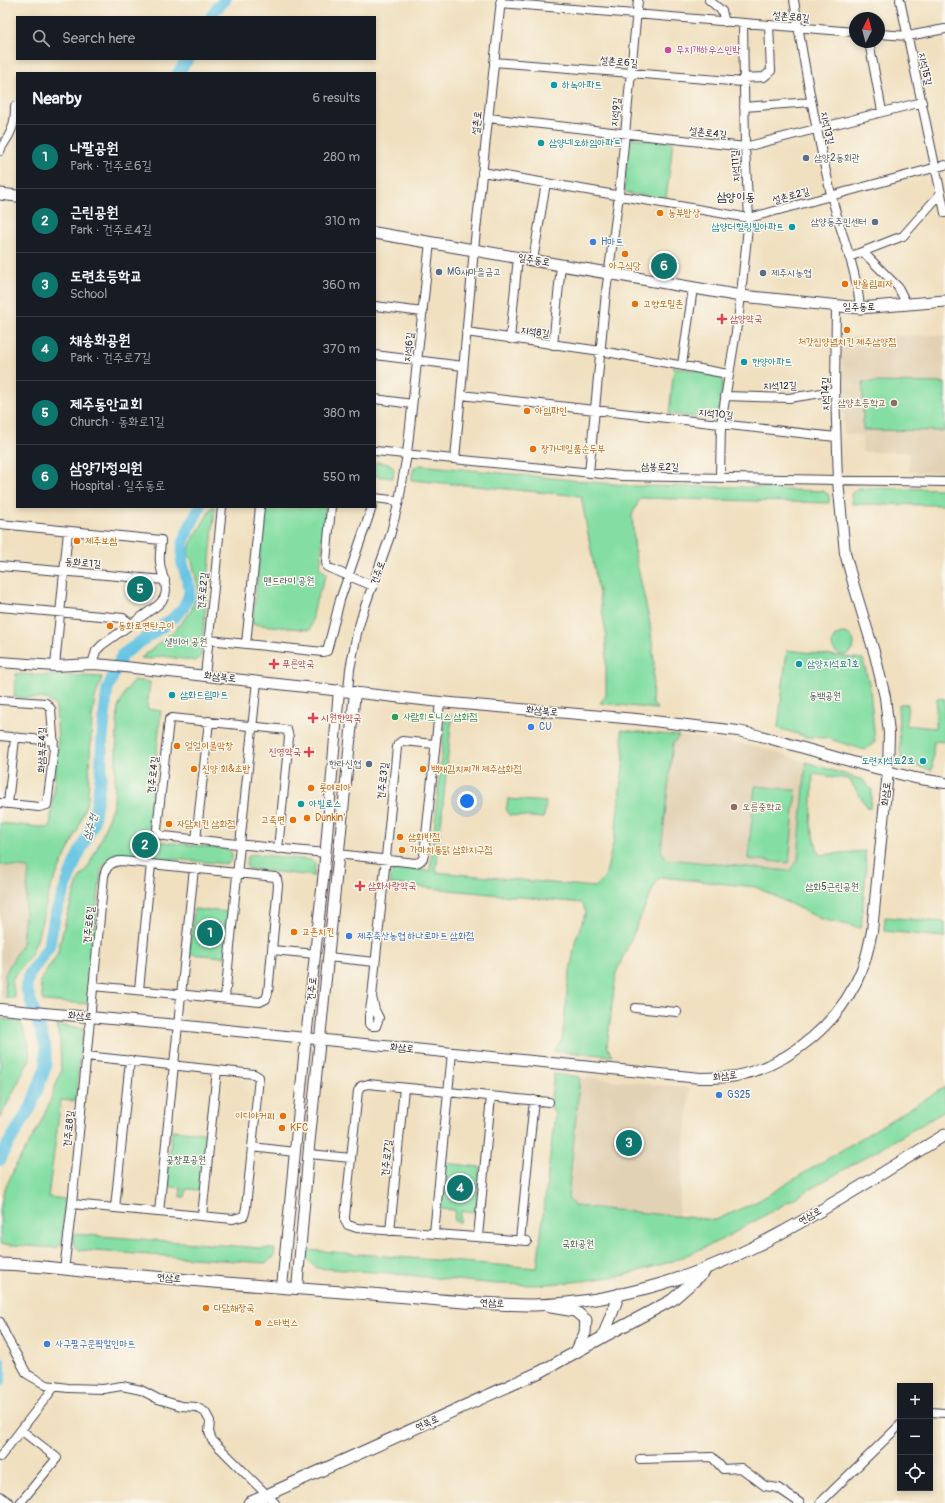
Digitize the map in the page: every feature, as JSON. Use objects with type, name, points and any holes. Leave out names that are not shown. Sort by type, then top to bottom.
[{"type":"main road","points":[[0,194],[16,196]]},
{"type":"main road","name":"일주동로","points":[[376,233],[741,296],[836,307],[860,308],[945,301]]},
{"type":"main road","name":"연삼로","points":[[0,1264],[481,1303],[534,1304],[572,1301],[619,1294],[660,1284],[742,1254],[783,1232],[945,1135]]},
{"type":"main road","name":"연북로","points":[[249,1503],[542,1371],[672,1300],[711,1266]]},
{"type":"main road","points":[[603,1337],[619,1294]]},
{"type":"main road","points":[[534,1304],[575,1311],[586,1320],[584,1333],[576,1352]]},
{"type":"street","name":"지석9길","points":[[609,273],[619,195],[638,0]]},
{"type":"street","points":[[709,0],[722,11],[725,22]]},
{"type":"street","name":"지석13길","points":[[794,0],[816,128],[832,195],[858,290],[860,308]]},
{"type":"street","name":"지석15길","points":[[900,0],[945,213]]},
{"type":"street","name":"설촌로8길","points":[[501,2],[849,32]]},
{"type":"street","name":"설촌로","points":[[474,249],[501,2]]},
{"type":"street","name":"지석11길","points":[[741,296],[749,218],[745,147],[743,23]]},
{"type":"street","points":[[743,80],[764,77],[770,71],[769,25]]},
{"type":"street","points":[[885,34],[908,36],[945,29]]},
{"type":"street","points":[[870,48],[882,111]]},
{"type":"street","name":"설촌로6길","points":[[494,62],[743,80]]},
{"type":"street","points":[[744,107],[811,102]]},
{"type":"street","name":"설촌로4길","points":[[488,118],[745,147],[922,102]]},
{"type":"street","points":[[0,151],[3,142],[11,131],[15,117],[15,106]]},
{"type":"street","name":"설촌로2길","points":[[482,172],[749,218],[945,165]]},
{"type":"street","points":[[532,260],[546,183]]},
{"type":"street","points":[[849,258],[903,236],[941,193]]},
{"type":"street","name":"지석6길","points":[[407,454],[430,242]]},
{"type":"street","points":[[455,459],[474,249]]},
{"type":"street","points":[[863,252],[898,287],[907,305]]},
{"type":"street","points":[[510,338],[518,257]]},
{"type":"street","points":[[553,345],[561,265]]},
{"type":"street","points":[[589,473],[594,410],[609,273]]},
{"type":"street","points":[[682,365],[693,288]]},
{"type":"street","points":[[720,478],[721,424],[741,296]]},
{"type":"street","points":[[376,306],[422,312]]},
{"type":"street","name":"지석14길","points":[[836,307],[835,391],[838,481]]},
{"type":"street","name":"지석8길","points":[[466,332],[601,351]]},
{"type":"street","points":[[601,351],[728,374]]},
{"type":"street","points":[[376,355],[463,366]]},
{"type":"street","name":"지석12길","points":[[725,396],[789,398],[835,391]]},
{"type":"street","points":[[461,394],[594,410]]},
{"type":"street","points":[[376,399],[412,404]]},
{"type":"street","name":"지석10길","points":[[594,410],[836,437]]},
{"type":"street","name":"삼봉로2길","points":[[376,451],[650,478],[945,482]]},
{"type":"street","name":"건주로","points":[[282,1288],[306,1039],[326,854],[335,742],[348,691],[356,639],[363,612],[392,530],[399,501],[407,454]]},
{"type":"street","name":"화삼로","points":[[0,1009],[178,1025],[700,1078],[736,1076],[757,1070],[791,1054],[811,1039],[837,1011],[849,995],[861,971],[868,952],[872,931],[888,771],[889,733],[885,697],[875,655],[845,553],[838,481]]},
{"type":"street","points":[[376,498],[399,501]]},
{"type":"street","name":"건주로2길","points":[[205,676],[222,508]]},
{"type":"street","points":[[246,644],[260,508]]},
{"type":"street","points":[[331,508],[326,565],[329,569],[373,586]]},
{"type":"street","points":[[209,640],[323,652],[327,651],[334,619],[372,508]]},
{"type":"street","points":[[0,524],[162,540],[160,562],[165,580],[166,592],[162,602],[96,651],[92,664],[55,666],[0,662]]},
{"type":"street","points":[[55,666],[68,531]]},
{"type":"street","name":"동화로1길","points":[[0,566],[165,580]]},
{"type":"street","points":[[0,607],[123,618],[131,624]]},
{"type":"street","name":"화삼북로","points":[[92,664],[440,702],[636,719],[738,731],[867,766],[915,778],[945,783]]},
{"type":"street","points":[[226,998],[257,681]]},
{"type":"street","name":"건주로","points":[[297,1289],[346,773],[348,691]]},
{"type":"street","name":"화삼북로4길","points":[[0,700],[46,704],[49,705],[51,709],[54,741],[47,804],[39,806],[4,803],[15,738]]},
{"type":"street","points":[[338,854],[419,862],[424,858],[440,702]]},
{"type":"street","name":"건주로4길","points":[[278,849],[289,733],[287,730],[209,721],[172,718],[169,720],[157,832],[160,835],[196,840],[240,845],[278,849],[326,854]]},
{"type":"street","points":[[196,840],[209,721]]},
{"type":"street","points":[[335,742],[339,730],[343,726],[345,729],[343,744],[346,773]]},
{"type":"street","points":[[0,736],[54,741]]},
{"type":"street","name":"건주로3길","points":[[386,859],[398,744],[402,741],[435,744]]},
{"type":"street","points":[[372,997],[386,859]]},
{"type":"street","name":"건주로6길","points":[[117,861],[194,868],[274,877],[279,882],[266,999],[260,1002],[93,986],[105,871],[109,865],[117,861]]},
{"type":"street","points":[[139,990],[151,864]]},
{"type":"street","points":[[159,1212],[194,868]]},
{"type":"street","points":[[272,950],[316,954]]},
{"type":"street","points":[[328,957],[375,962]]},
{"type":"street","name":"건주로8길","points":[[64,1270],[72,1204],[93,986]]},
{"type":"street","points":[[635,1008],[677,1012]]},
{"type":"street","points":[[434,1234],[452,1053]]},
{"type":"street","points":[[72,1204],[233,1219],[238,1218],[244,1216],[246,1208],[252,1147],[258,1077],[254,1074],[86,1056]]},
{"type":"street","points":[[115,1208],[130,1060]]},
{"type":"street","points":[[202,1216],[217,1070]]},
{"type":"street","points":[[534,1100],[523,1241],[353,1228],[346,1224],[351,1158],[360,1087],[364,1084],[534,1100],[549,1102]]},
{"type":"street","name":"건주로7길","points":[[390,1231],[404,1088]]},
{"type":"street","points":[[478,1237],[491,1096]]},
{"type":"street","points":[[252,1147],[295,1152]]},
{"type":"street","points":[[309,1154],[351,1158]]},
{"type":"street","points":[[0,1322],[27,1374],[46,1385],[103,1389],[122,1386],[141,1390],[158,1399],[181,1406],[196,1407],[205,1412],[210,1421],[209,1432],[212,1440],[275,1503]]},
{"type":"street","points":[[0,1457],[55,1386]]},
{"type":"street","points":[[933,1412],[945,1413]]},
{"type":"street","points":[[820,1503],[897,1428]]},
{"type":"street","points":[[20,1503],[57,1458],[21,1430]]},
{"type":"street","points":[[640,1459],[712,1457],[723,1469],[741,1468],[765,1486],[778,1488],[800,1503]]},
{"type":"street","points":[[0,1496],[10,1503]]},
{"type":"shaded area","name":"삼양초등학교","points":[[945,335],[945,472],[909,472],[909,452],[862,452],[862,435],[844,434],[841,337]]},
{"type":"shaded area","name":"오름중학교","points":[[679,736],[721,740],[760,747],[806,762],[798,860],[789,871],[667,859],[661,851],[673,743]]},
{"type":"shaded area","points":[[0,865],[29,868],[22,944],[5,974],[6,998],[0,997]]},
{"type":"shaded area","points":[[580,1077],[690,1088],[678,1217],[574,1206],[568,1198]]},
{"type":"green space","points":[[632,138],[673,142],[666,199],[627,193],[624,189],[628,141]]},
{"type":"green space","points":[[674,367],[721,375],[723,381],[718,416],[713,419],[669,414]]},
{"type":"green space","points":[[863,382],[945,383],[945,431],[863,430]]},
{"type":"green space","points":[[376,462],[390,464],[394,469],[393,478],[376,476]]},
{"type":"green space","points":[[420,465],[633,486],[754,487],[823,491],[829,495],[829,503],[640,498],[632,515],[635,554],[650,624],[654,661],[652,702],[657,709],[600,703],[606,696],[606,632],[581,496],[411,480],[414,468]]},
{"type":"green space","points":[[858,488],[945,489],[945,505],[852,504],[851,494]]},
{"type":"green space","name":"샐비어 공원","points":[[211,508],[215,508],[201,656],[196,661],[162,656],[151,659],[141,658],[176,629],[191,611],[199,591],[192,561],[188,554],[191,543]]},
{"type":"green space","name":"맨드라미 공원","points":[[265,508],[326,508],[320,569],[327,573],[316,601],[310,630],[252,624]]},
{"type":"green space","points":[[843,633],[851,636],[854,644],[851,652],[843,655],[835,652],[832,644],[835,636]]},
{"type":"green space","name":"동백공원","points":[[787,650],[863,659],[870,688],[875,742],[865,750],[826,738],[807,737],[778,728]]},
{"type":"green space","points":[[16,674],[102,677],[95,698],[92,717],[88,798],[78,829],[50,889],[37,940],[30,956],[12,979],[15,998],[6,998],[5,974],[22,944],[29,868],[0,865],[0,823],[50,828],[58,742],[56,707],[47,699],[14,697]]},
{"type":"green space","points":[[134,680],[150,682],[147,709],[161,711],[148,836],[154,841],[228,849],[232,853],[232,860],[228,864],[117,854],[108,859],[101,870],[88,1004],[43,1001],[40,981],[57,955],[67,915],[79,879],[89,865],[101,839],[114,802],[118,708],[125,692]]},
{"type":"green space","points":[[937,698],[945,699],[945,742],[934,741],[932,770],[901,763],[898,707],[900,704],[908,704],[906,725],[935,728]]},
{"type":"green space","name":"삼화5근린공원","points":[[448,716],[452,716],[436,872],[595,887],[605,878],[615,835],[624,757],[621,730],[679,736],[673,743],[661,851],[667,859],[789,871],[798,860],[806,762],[863,780],[872,790],[870,809],[865,804],[849,779],[813,774],[811,825],[819,855],[865,851],[866,872],[861,928],[821,919],[756,887],[661,877],[656,882],[616,973],[607,1047],[613,1056],[554,1051],[562,1040],[568,982],[576,938],[586,912],[581,903],[390,884],[392,872],[397,867],[430,871],[445,720]]},
{"type":"green space","points":[[755,786],[796,790],[789,863],[748,859]]},
{"type":"green space","points":[[508,799],[546,802],[543,818],[509,815],[506,811]]},
{"type":"green space","points":[[253,854],[311,860],[315,863],[314,876],[250,869],[246,866],[247,857]]},
{"type":"green space","points":[[194,909],[230,912],[225,957],[189,954]]},
{"type":"green space","points":[[885,917],[945,922],[945,937],[884,931]]},
{"type":"green space","points":[[0,1019],[20,1021],[28,1042],[30,1059],[0,1118]]},
{"type":"green space","points":[[57,1025],[83,1028],[75,1101],[61,1100],[48,1197],[65,1199],[62,1242],[57,1248],[0,1244],[0,1210],[3,1193],[16,1165],[37,1130],[49,1104],[61,1071],[60,1042]]},
{"type":"green space","name":"국화공원","points":[[554,1074],[580,1077],[568,1198],[574,1206],[716,1220],[760,1200],[945,1087],[945,1111],[721,1240],[673,1261],[625,1275],[583,1281],[536,1285],[496,1284],[387,1273],[316,1268],[307,1259],[308,1250],[537,1268],[555,1113],[550,1106]]},
{"type":"green space","name":"곶창포공원","points":[[172,1130],[206,1133],[200,1190],[186,1189],[185,1197],[180,1197],[181,1188],[166,1186]]},
{"type":"green space","points":[[444,1163],[480,1167],[476,1212],[461,1211],[460,1222],[454,1221],[455,1210],[440,1209]]},
{"type":"green space","points":[[73,1234],[275,1249],[274,1257],[265,1263],[79,1250],[73,1243]]},
{"type":"waterway","name":"삼수천","points":[[212,16],[225,0]]},
{"type":"waterway","name":"삼수천","points":[[179,72],[187,60]]},
{"type":"waterway","name":"삼수천","points":[[0,1160],[31,1107],[46,1066],[45,1045],[26,987],[29,975],[49,946],[55,915],[75,862],[93,824],[101,776],[102,743],[107,690],[122,655],[171,620],[183,608],[188,598],[190,589],[182,562],[183,544],[186,534],[199,508]]},
{"type":"waterway","name":"삼수천","points":[[0,1363],[0,1381]]},
{"type":"place","name":"무지개하우스민박","points":[[668,50]]},
{"type":"place","name":"하녹아파트","points":[[554,85]]},
{"type":"place","name":"삼양네오하임아파트","points":[[541,143]]},
{"type":"place","name":"삼양2동회관","points":[[806,158]]},
{"type":"place","name":"농부밥상","points":[[660,213]]},
{"type":"place","name":"삼양동주민센터","points":[[875,222]]},
{"type":"place","name":"삼양더힐링빌아파트","points":[[792,227]]},
{"type":"place","name":"H마트","points":[[593,242]]},
{"type":"place","name":"아구식당","points":[[625,254]]},
{"type":"place","name":"삼양가정의원","points":[[664,266]]},
{"type":"place","name":"MG새마을금고","points":[[439,272]]},
{"type":"place","name":"제주시농협","points":[[763,273]]},
{"type":"place","name":"반올림피자","points":[[845,284]]},
{"type":"place","name":"고향모밀촌","points":[[635,304]]},
{"type":"place","name":"삼양약국","points":[[722,319]]},
{"type":"place","name":"처갓집양념치킨 제주삼양점","points":[[847,330]]},
{"type":"place","name":"한양아파트","points":[[744,362]]},
{"type":"place","name":"삼양초등학교","points":[[894,403]]},
{"type":"place","name":"아임파인","points":[[527,411]]},
{"type":"place","name":"장가네일품순두부","points":[[533,449]]},
{"type":"place","name":"제주보쌈","points":[[77,541]]},
{"type":"place","name":"제주동안교회","points":[[140,589]]},
{"type":"place","name":"동화로연탄구이","points":[[110,626]]},
{"type":"place","name":"푸른약국","points":[[274,664]]},
{"type":"place","name":"삼양지석묘1호","points":[[799,664]]},
{"type":"place","name":"삼화드림마트","points":[[172,695]]},
{"type":"place","name":"사람휘트니스 삼화점","points":[[395,717]]},
{"type":"place","name":"시원한약국","points":[[313,718]]},
{"type":"place","name":"CU","points":[[531,727]]},
{"type":"place","name":"얼얼이불막창","points":[[177,746]]},
{"type":"place","name":"진영약국","points":[[309,752]]},
{"type":"place","name":"도련지석묘2호","points":[[923,761]]},
{"type":"place","name":"한라신협","points":[[369,764]]},
{"type":"place","name":"진양 회&초밥","points":[[194,769]]},
{"type":"place","name":"백채김치찌개 제주삼화점","points":[[423,769]]},
{"type":"place","name":"롯데리아","points":[[311,788]]},
{"type":"place","name":"아빌로스","points":[[301,804]]},
{"type":"place","name":"오름중학교","points":[[734,807]]},
{"type":"place","name":"Dunkin'","points":[[307,818]]},
{"type":"place","name":"고죽면","points":[[293,820]]},
{"type":"place","name":"자담치킨 삼화점","points":[[169,824]]},
{"type":"place","name":"삼화반점","points":[[400,837]]},
{"type":"place","name":"근린공원","points":[[145,845]]},
{"type":"place","name":"가마치통닭 삼화지구점","points":[[402,850]]},
{"type":"place","name":"삼화사랑약국","points":[[360,886]]},
{"type":"place","name":"교촌치킨","points":[[294,932]]},
{"type":"place","name":"나팔공원","points":[[210,933]]},
{"type":"place","name":"제주축산농협 하나로마트 삼화점","points":[[349,936]]},
{"type":"place","name":"GS25","points":[[719,1095]]},
{"type":"place","name":"이디야커피","points":[[283,1116]]},
{"type":"place","name":"KFC","points":[[282,1128]]},
{"type":"place","name":"도련초등학교","points":[[629,1143]]},
{"type":"place","name":"채송화공원","points":[[460,1188]]},
{"type":"place","name":"다담해장국","points":[[206,1308]]},
{"type":"place","name":"스타벅스","points":[[258,1323]]},
{"type":"place","name":"사구팔구문짝할인마트","points":[[47,1344]]},
{"type":"district","name":"삼양이동","points":[[736,197]]}]
